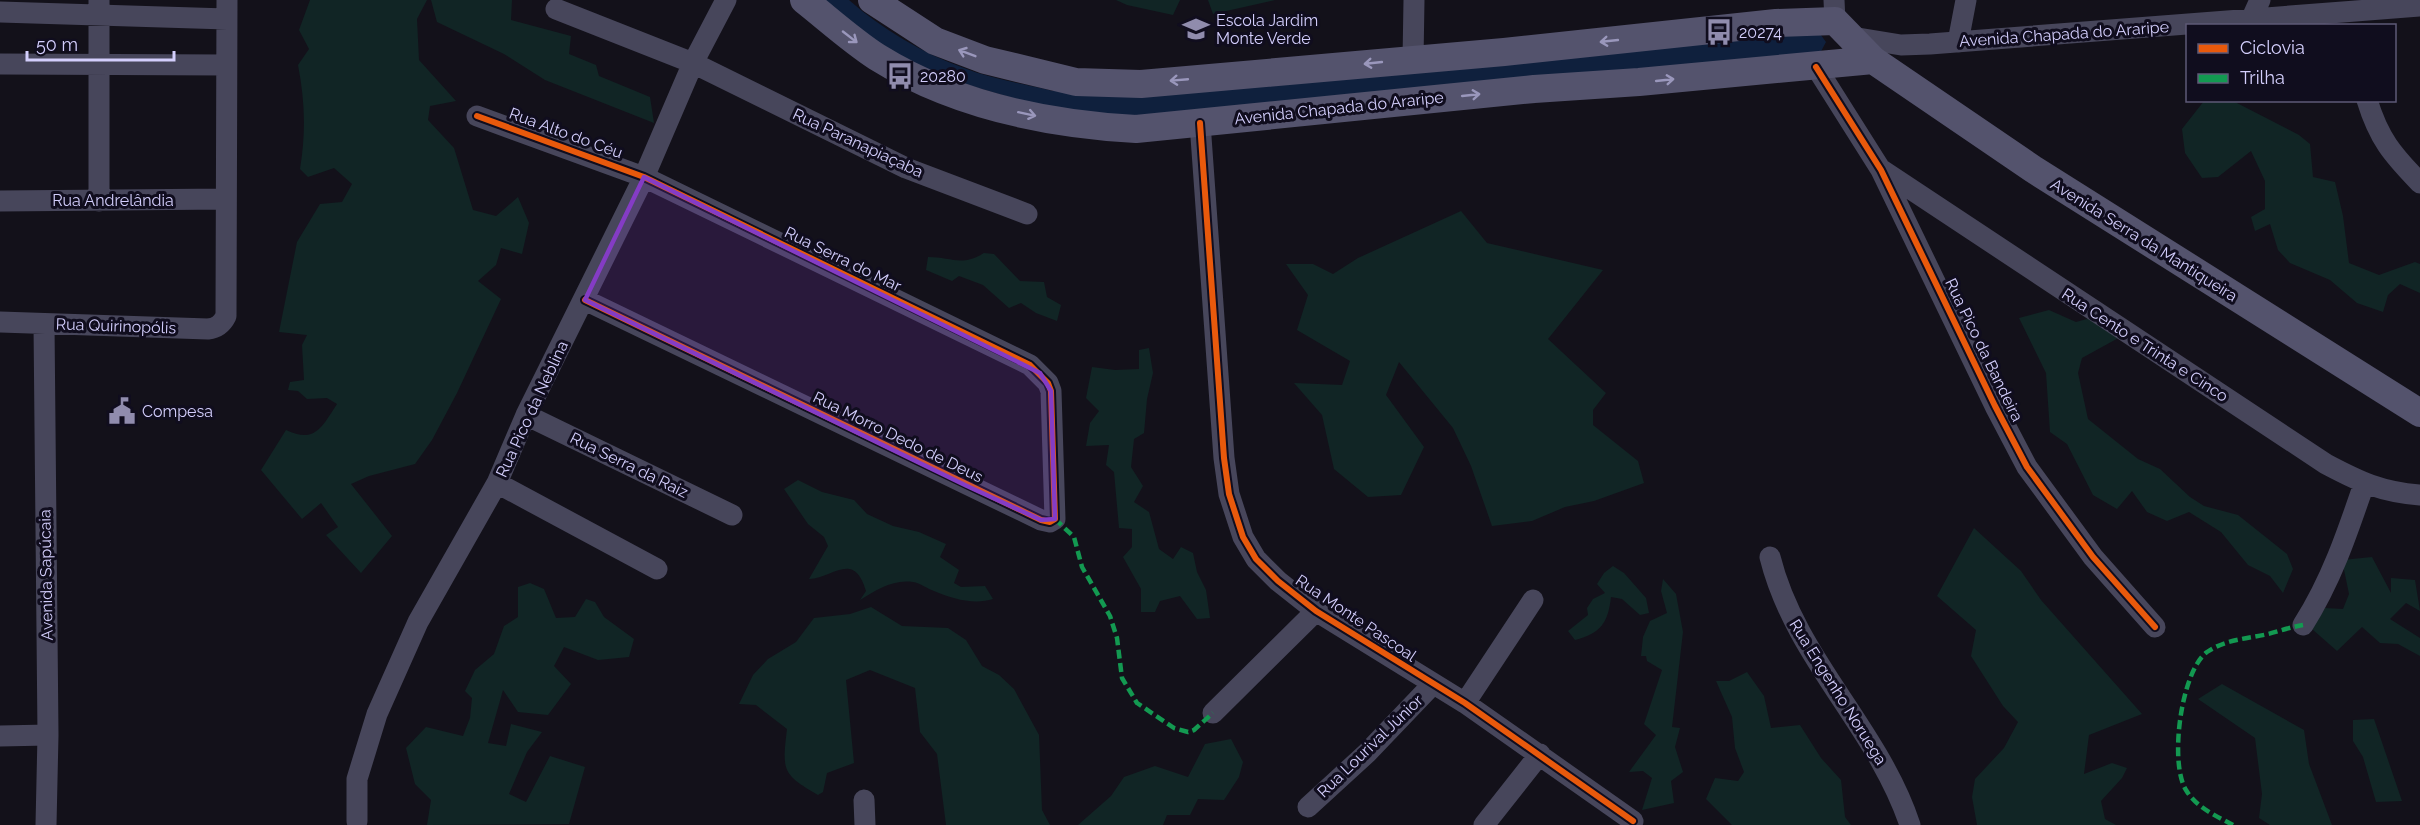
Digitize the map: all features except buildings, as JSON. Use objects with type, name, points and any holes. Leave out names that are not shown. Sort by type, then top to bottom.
[{"type":"main road","name":"Avenida Chapada do Araripe","points":[[804,0],[876,56],[928,84],[964,99],[1058,121],[1136,129],[1534,89],[1816,67],[1839,62],[1873,60]]},
{"type":"main road","name":"Avenida Chapada do Araripe","points":[[872,0],[935,41],[985,60],[1076,82],[1141,84],[1413,60],[1776,22],[1840,19]]},
{"type":"main road","points":[[1840,19],[1873,60]]},
{"type":"main road","name":"Avenida Serra da Mantiqueira","points":[[1873,60],[2033,170],[2420,413]]},
{"type":"street","name":"Rua Pico da Neblina","points":[[357,821],[357,779],[377,714],[418,622],[496,483],[526,415],[644,177],[693,63],[726,0]]},
{"type":"street","points":[[1413,60],[1414,0]]},
{"type":"street","points":[[1958,42],[1966,0]]},
{"type":"street","points":[[2251,20],[2260,0]]},
{"type":"street","name":"Avenida Chapada do Araripe","points":[[2198,24],[2251,20],[2341,19],[2376,5],[2420,6]]},
{"type":"street","points":[[99,8],[99,201]]},
{"type":"street","points":[[0,12],[99,8],[227,9],[225,200]]},
{"type":"street","name":"Rua Paranapiaçaba","points":[[556,9],[693,63],[906,168],[1027,214]]},
{"type":"street","name":"Avenida Chapada do Araripe","points":[[1840,19],[1901,45],[2186,25]]},
{"type":"street","points":[[0,64],[226,65]]},
{"type":"street","name":"Rua Pico da Bandeira","points":[[1816,67],[1881,170],[1995,406],[2027,467],[2093,557],[2155,627]]},
{"type":"street","points":[[2368,102],[2374,124],[2387,148],[2420,183]]},
{"type":"street","name":"Rua Alto do Céu","points":[[477,116],[644,177]]},
{"type":"street","name":"Rua Monte Pascoal","points":[[1200,123],[1224,458],[1229,494],[1243,537],[1256,559],[1278,581],[1316,610],[1432,685],[1465,703],[1633,820]]},
{"type":"street","name":"Rua Cento e Trinta e Cinco","points":[[1881,170],[2326,464],[2364,484],[2388,492],[2420,495]]},
{"type":"street","name":"Rua Serra do Mar","points":[[644,177],[1030,365]]},
{"type":"street","name":"Rua Andrelândia","points":[[0,201],[225,200]]},
{"type":"street","name":"Rua Quirinopólis","points":[[0,322],[208,329],[218,326],[226,316],[225,200]]},
{"type":"street","name":"Rua Morro Dedo de Deus","points":[[585,300],[967,486],[1050,522],[1055,519],[1051,391],[1048,382],[1030,365]]},
{"type":"street","name":"Avenida Sapúcaia","points":[[44,324],[48,735],[46,825]]},
{"type":"street","name":"Rua Serra da Raiz","points":[[526,415],[732,515]]},
{"type":"street","points":[[496,483],[657,569]]},
{"type":"street","points":[[2303,625],[2326,586],[2342,550],[2364,484]]},
{"type":"street","name":"Rua Engenho Noruega","points":[[1770,557],[1786,608],[1836,694],[1887,771],[1910,825]]},
{"type":"street","points":[[1465,703],[1533,600]]},
{"type":"street","points":[[1213,713],[1316,610]]},
{"type":"street","name":"Rua Lourival Júnior","points":[[1308,807],[1368,753],[1432,685]]},
{"type":"street","points":[[0,736],[48,735]]},
{"type":"street","points":[[1484,825],[1540,754]]},
{"type":"street","points":[[864,800],[865,825]]},
{"type":"highlighted area","points":[[644,177],[1040,373],[1051,391],[1055,519],[1041,520],[967,486],[585,300]]},
{"type":"green space","points":[[310,0],[427,0],[417,19],[419,60],[456,101],[430,106],[428,120],[454,148],[473,210],[496,216],[518,197],[529,223],[522,254],[501,248],[496,265],[478,281],[501,299],[432,440],[415,464],[369,476],[351,484],[392,536],[361,573],[326,535],[338,527],[321,503],[302,519],[261,470],[286,430],[304,435],[317,431],[337,404],[327,398],[307,399],[298,391],[288,390],[290,382],[304,380],[302,345],[307,335],[279,332],[297,242],[320,204],[342,202],[352,184],[334,168],[308,177],[300,169],[304,117],[298,65],[309,49],[299,30]]},
{"type":"green space","points":[[431,0],[512,0],[511,20],[571,36],[569,54],[596,65],[599,76],[650,97],[654,123],[545,80],[504,54],[437,22]]},
{"type":"green space","points":[[1116,0],[1180,0],[1173,15],[1127,5]]},
{"type":"green space","points":[[1208,0],[1275,0],[1213,14]]},
{"type":"green space","points":[[2203,102],[2235,102],[2299,135],[2310,144],[2313,177],[2335,182],[2343,216],[2349,263],[2379,275],[2415,262],[2420,264],[2420,293],[2400,284],[2388,295],[2383,312],[2357,303],[2330,280],[2290,263],[2278,250],[2270,224],[2255,231],[2251,217],[2265,209],[2265,181],[2251,151],[2218,177],[2202,178],[2185,153],[2182,129]]},
{"type":"green space","points":[[1461,211],[1487,243],[1603,270],[1548,339],[1606,393],[1593,410],[1593,425],[1638,461],[1644,483],[1594,501],[1565,507],[1532,521],[1492,526],[1471,466],[1453,428],[1399,362],[1386,395],[1424,447],[1401,495],[1368,497],[1334,469],[1322,415],[1294,383],[1342,385],[1350,361],[1297,330],[1308,295],[1286,264],[1313,264],[1333,274],[1358,258]]},
{"type":"green space","points":[[984,253],[994,254],[1020,281],[1044,282],[1047,297],[1061,305],[1057,321],[1036,313],[1021,303],[1009,308],[983,285],[959,276],[952,281],[926,270],[928,257],[969,260]]},
{"type":"green space","points":[[2049,310],[2076,322],[2094,317],[2122,336],[2082,358],[2078,373],[2088,419],[2138,459],[2160,469],[2190,497],[2204,506],[2238,515],[2287,554],[2293,569],[2283,593],[2270,576],[2248,565],[2221,532],[2189,512],[2167,521],[2147,512],[2132,491],[2117,509],[2093,495],[2067,444],[2050,432],[2046,373],[2019,318]]},
{"type":"green space","points":[[1149,348],[1153,373],[1147,399],[1144,433],[1134,439],[1131,467],[1143,486],[1134,502],[1149,512],[1159,549],[1173,559],[1181,547],[1193,553],[1197,572],[1206,590],[1210,618],[1197,619],[1180,596],[1160,601],[1155,612],[1141,612],[1141,589],[1123,557],[1132,547],[1132,529],[1119,528],[1114,472],[1106,465],[1109,445],[1086,446],[1090,423],[1099,411],[1086,398],[1092,367],[1115,370],[1139,369],[1139,350]]},
{"type":"green space","points":[[798,480],[822,492],[854,500],[867,514],[893,526],[919,532],[946,544],[940,557],[959,570],[954,583],[961,587],[985,586],[993,599],[979,601],[956,599],[916,583],[899,582],[885,586],[860,600],[866,591],[861,579],[849,569],[809,579],[828,546],[824,537],[808,524],[784,489]]},
{"type":"green space","points":[[1974,528],[2021,571],[2041,600],[2142,714],[2089,735],[2084,774],[2112,763],[2127,768],[2122,778],[2101,801],[2105,819],[2116,825],[1977,825],[1972,797],[1975,779],[2004,748],[2018,722],[2003,706],[1971,656],[1976,630],[1937,596]]},
{"type":"green space","points":[[2372,557],[2391,593],[2391,578],[2415,580],[2420,611],[2406,603],[2390,619],[2420,638],[2420,656],[2398,644],[2380,643],[2362,627],[2337,651],[2312,629],[2325,608],[2343,609],[2349,594],[2342,560]]},
{"type":"green space","points":[[1613,566],[1624,573],[1646,598],[1649,613],[1640,615],[1622,599],[1611,597],[1608,614],[1602,626],[1591,634],[1575,640],[1568,631],[1588,615],[1587,608],[1593,599],[1605,593],[1597,584],[1604,573]]},
{"type":"green space","points":[[1663,579],[1676,594],[1683,632],[1672,727],[1680,728],[1675,747],[1683,772],[1671,781],[1674,803],[1642,810],[1652,778],[1643,771],[1629,772],[1656,735],[1644,724],[1662,670],[1647,661],[1646,656],[1641,656],[1643,637],[1650,621],[1667,613],[1661,591]]},
{"type":"green space","points":[[530,583],[544,589],[556,618],[575,617],[586,599],[595,602],[604,617],[634,639],[629,657],[598,660],[564,647],[554,666],[571,684],[548,715],[518,712],[503,690],[488,743],[506,746],[511,724],[542,732],[527,752],[509,794],[526,802],[550,756],[585,767],[569,824],[427,825],[431,800],[415,784],[406,748],[426,727],[463,736],[470,718],[472,698],[465,691],[475,670],[494,654],[504,626],[518,617],[518,587]]},
{"type":"green space","points":[[871,607],[902,626],[948,628],[966,640],[982,666],[999,675],[1014,689],[1039,735],[1042,810],[1050,825],[946,825],[937,754],[920,732],[915,688],[870,670],[846,680],[854,763],[827,773],[823,792],[818,795],[791,776],[785,763],[787,729],[756,705],[739,704],[753,675],[768,659],[796,642],[814,618],[850,614]]},
{"type":"green space","points":[[1747,672],[1764,696],[1771,728],[1800,725],[1821,758],[1841,780],[1845,817],[1851,825],[1732,825],[1706,799],[1715,778],[1738,781],[1744,772],[1735,748],[1732,717],[1716,681],[1729,681]]},
{"type":"green space","points":[[2222,684],[2304,730],[2309,764],[2332,825],[2270,825],[2259,818],[2262,794],[2255,738],[2198,699]]},
{"type":"green space","points":[[2374,719],[2402,801],[2376,802],[2363,757],[2353,741],[2353,720]]},
{"type":"green space","points":[[1231,739],[1243,762],[1239,777],[1224,800],[1198,799],[1190,815],[1167,815],[1163,825],[1078,825],[1111,796],[1124,777],[1155,766],[1188,777],[1205,744]]},
{"type":"water","points":[[817,0],[849,0],[875,21],[933,55],[986,75],[1053,91],[1818,31],[1826,42],[1818,57],[1129,117],[1065,113],[919,71]]},
{"type":"marked path","points":[[1055,519],[1074,537],[1082,567],[1110,616],[1117,638],[1122,678],[1137,703],[1174,728],[1188,732],[1194,730],[1213,713]]},
{"type":"marked path","points":[[2233,825],[2195,801],[2186,790],[2181,777],[2178,739],[2184,697],[2190,678],[2198,662],[2214,648],[2229,642],[2303,625]]},
{"type":"cycle path","points":[[1816,67],[1881,170],[1995,406],[2027,467],[2093,557],[2155,627]]},
{"type":"cycle path","points":[[477,116],[644,177],[1030,365],[1048,383],[1051,391],[1055,519],[1050,522],[1041,520],[585,300]]},
{"type":"cycle path","points":[[1200,123],[1224,458],[1229,494],[1243,537],[1256,559],[1278,581],[1316,611],[1465,703],[1633,821]]},
{"type":"place","name":"Escola Jardim Monte Verde","points":[[1196,29]]},
{"type":"place","name":"20274","points":[[1719,32]]},
{"type":"place","name":"20280","points":[[900,76]]},
{"type":"place","name":"Compesa","points":[[122,411]]}]
